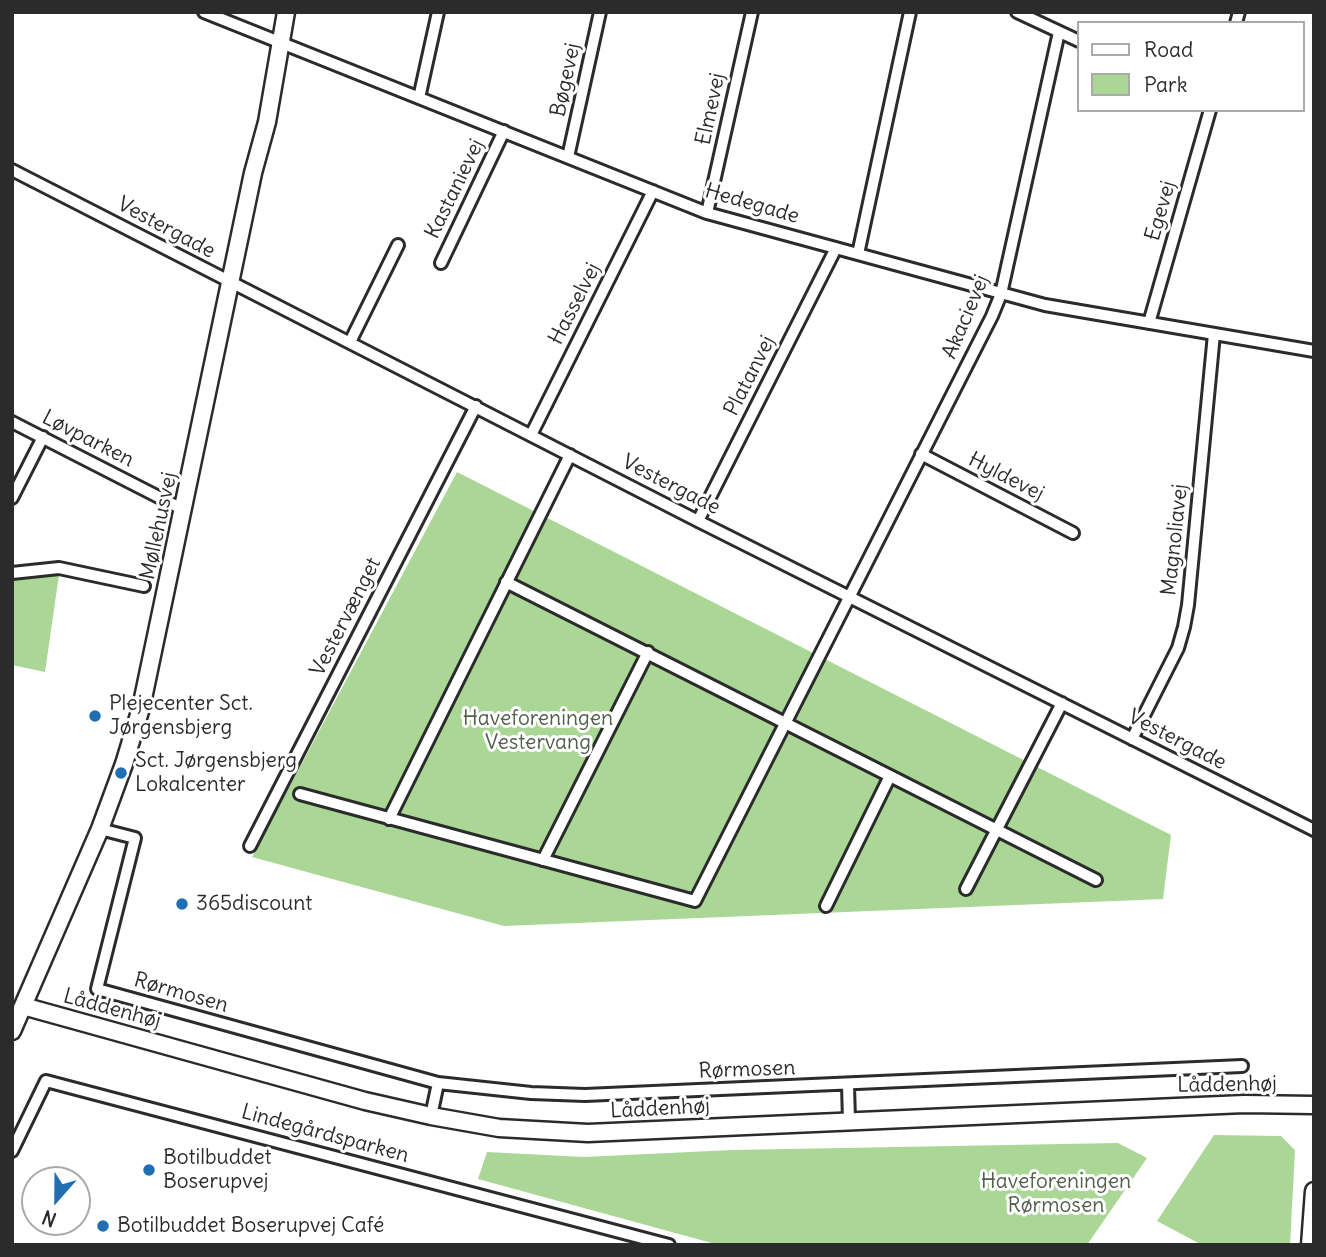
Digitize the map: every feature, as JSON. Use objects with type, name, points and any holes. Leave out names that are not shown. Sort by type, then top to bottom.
[{"type":"street","name":"Hedegade","points":[[204,12],[707,213],[1045,305],[1314,351]]},
{"type":"street","name":"Møllehusvej","points":[[12,1031],[100,829],[141,708],[253,173],[267,122],[286,12]]},
{"type":"street","points":[[419,98],[438,12]]},
{"type":"street","name":"Bøgevej","points":[[568,156],[600,12]]},
{"type":"street","name":"Elmevej","points":[[707,213],[752,12]]},
{"type":"street","points":[[858,254],[910,12]]},
{"type":"street","points":[[1017,12],[1078,41]]},
{"type":"street","name":"Akacievej","points":[[850,597],[1001,294],[1059,32]]},
{"type":"street","name":"Egevej","points":[[1149,323],[1209,112]]},
{"type":"street","name":"Kastanievej","points":[[441,263],[504,131]]},
{"type":"street","name":"Vestergade","points":[[12,170],[698,521],[1314,831]]},
{"type":"street","name":"Hasselvej","points":[[531,435],[653,191]]},
{"type":"street","points":[[349,342],[398,245]]},
{"type":"street","name":"Platanvej","points":[[698,521],[835,248]]},
{"type":"street","name":"Magnoliavej","points":[[1132,739],[1178,648],[1184,627],[1214,334]]},
{"type":"street","name":"Vestervænget","points":[[250,846],[476,406]]},
{"type":"street","name":"Løvparken","points":[[12,422],[184,510]]},
{"type":"street","points":[[12,498],[43,438]]},
{"type":"street","name":"Hyldevej","points":[[921,454],[1073,533]]},
{"type":"street","points":[[389,819],[570,456]]},
{"type":"street","points":[[12,573],[59,568],[144,586]]},
{"type":"street","points":[[506,582],[1096,880]]},
{"type":"street","points":[[300,794],[695,901],[850,597]]},
{"type":"street","points":[[543,860],[648,652]]},
{"type":"street","points":[[966,889],[1062,703]]},
{"type":"street","points":[[826,906],[891,776]]},
{"type":"street","name":"Rørmosen","points":[[100,829],[135,838],[97,989],[438,1083],[531,1093],[585,1095],[1242,1066]]},
{"type":"street","name":"Låddenhøj","points":[[23,1006],[365,1101],[499,1128],[588,1133],[1244,1104],[1314,1105]]},
{"type":"street","name":"Lindegårdsparken","points":[[12,1151],[46,1081],[669,1245]]},
{"type":"street","points":[[431,1116],[438,1083]]},
{"type":"street","points":[[848,1085],[849,1121]]},
{"type":"street","points":[[1310,1245],[1314,1191]]},
{"type":"green space","name":"Haveforeningen Vestervang","points":[[457,472],[1171,835],[1163,899],[504,926],[252,857]]},
{"type":"green space","points":[[59,575],[45,672],[12,665],[12,580]]},
{"type":"green space","name":"Haveforeningen Rørmosen","points":[[1214,1135],[1281,1136],[1295,1150],[1290,1245],[1202,1245],[1157,1221]]},
{"type":"green space","name":"Haveforeningen Rørmosen","points":[[1118,1143],[1147,1158],[1087,1245],[719,1245],[478,1179],[487,1152],[584,1157],[732,1150]]},
{"type":"place","name":"Plejecenter Sct. Jørgensbjerg","points":[[95,716]]},
{"type":"place","name":"Sct. Jørgensbjerg Lokalcenter","points":[[121,773]]},
{"type":"place","name":"365discount","points":[[182,904]]},
{"type":"place","name":"Botilbuddet Boserupvej","points":[[149,1170]]},
{"type":"place","name":"Botilbuddet Boserupvej Café","points":[[103,1226]]}]
